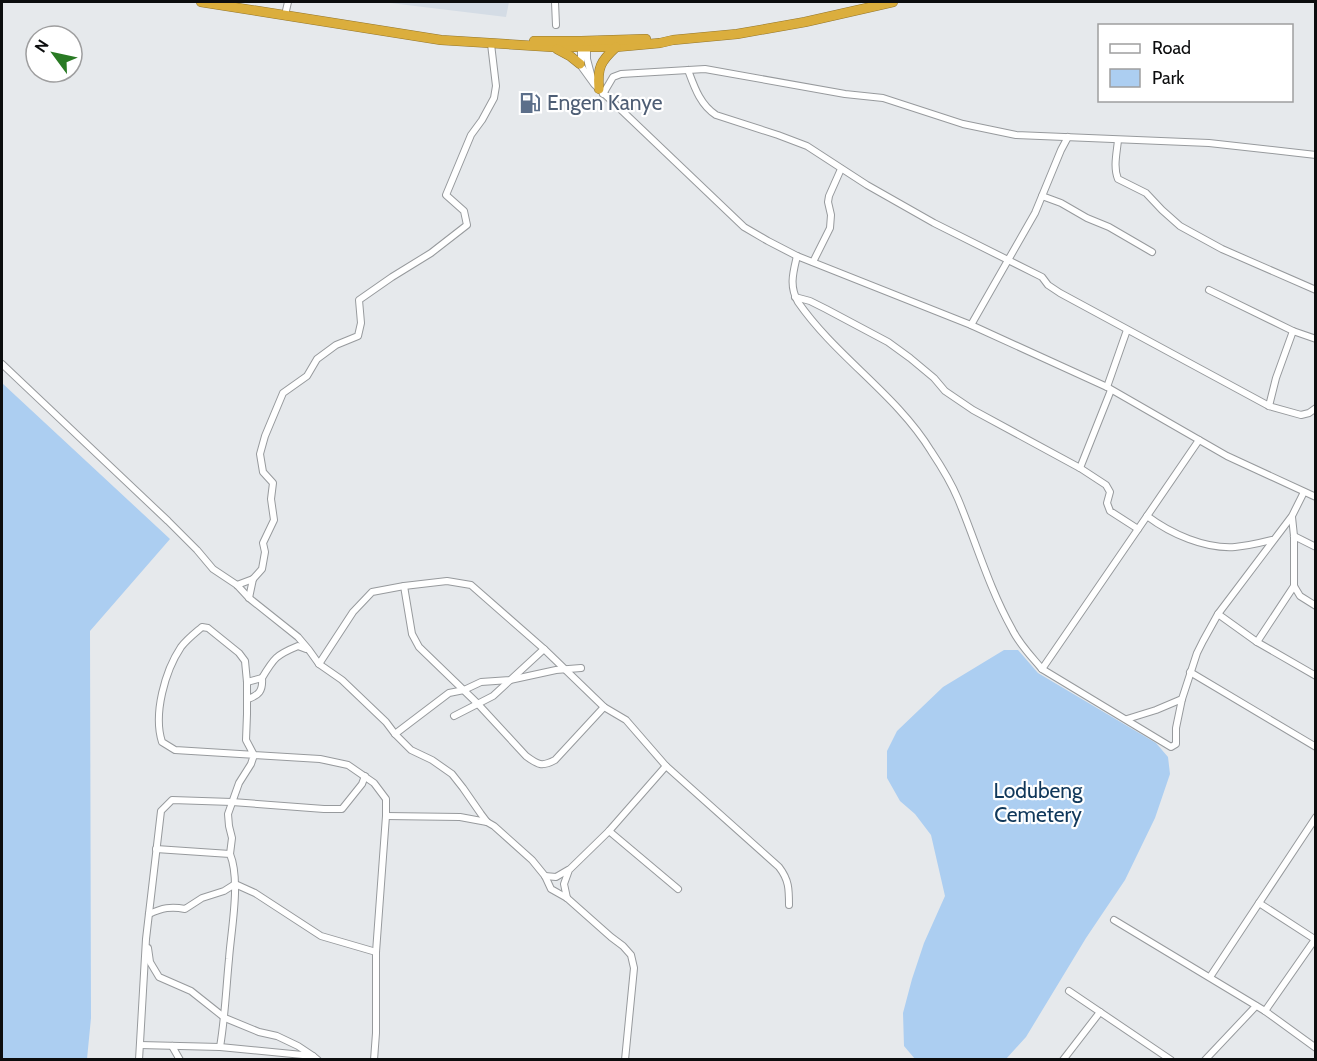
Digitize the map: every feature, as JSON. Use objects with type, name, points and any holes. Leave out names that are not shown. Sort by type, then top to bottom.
[{"type":"highway","points":[[201,2],[441,40],[552,47],[628,39],[673,40],[737,34],[805,22],[893,2]]},
{"type":"highway","points":[[421,36],[532,40],[616,47],[660,44],[673,40]]},
{"type":"highway","points":[[552,47],[580,64]]},
{"type":"highway","points":[[598,89],[600,64],[616,47]]},
{"type":"street","points":[[285,15],[288,2]]},
{"type":"street","points":[[555,2],[556,25]]},
{"type":"street","points":[[249,598],[254,579],[262,569],[265,552],[263,543],[274,520],[271,499],[273,483],[263,472],[260,454],[283,393],[307,376],[317,359],[336,345],[358,336],[361,323],[359,300],[431,254],[467,225],[464,211],[446,195],[471,135],[494,98],[496,86],[490,44]]},
{"type":"street","points":[[584,44],[580,64],[598,89],[744,227],[797,256],[971,325],[1109,389],[1227,456],[1316,497]]},
{"type":"street","points":[[584,44],[589,67],[598,89]]},
{"type":"street","points":[[598,89],[613,77],[621,74],[705,69],[834,93],[883,98],[963,124],[1016,135],[1209,143],[1316,155]]},
{"type":"street","points":[[688,70],[702,101],[709,111],[716,115],[807,146],[841,169],[934,223],[1042,277],[1052,288],[1269,406],[1305,415],[1316,408]]},
{"type":"street","points":[[971,325],[1035,213],[1060,150],[1068,137]]},
{"type":"street","points":[[1118,140],[1116,175],[1146,194],[1180,226],[1222,249],[1316,290]]},
{"type":"street","points":[[813,262],[830,228],[829,196],[841,169]]},
{"type":"street","points":[[1042,196],[1109,227],[1152,252]]},
{"type":"street","points":[[797,256],[792,281],[795,297],[844,356],[902,412],[930,449],[957,497],[997,600],[1010,627],[1034,659],[1042,669],[1171,747],[1176,744],[1176,728],[1182,699],[1203,640],[1218,614],[1292,516],[1304,492]]},
{"type":"street","points":[[1209,290],[1293,331],[1316,339]]},
{"type":"street","points":[[795,297],[818,305],[888,342],[918,364],[945,391],[973,410],[1080,468],[1108,488],[1110,496],[1107,503],[1110,511],[1138,530]]},
{"type":"street","points":[[1080,468],[1109,389],[1127,330]]},
{"type":"street","points":[[1269,406],[1276,378],[1293,331]]},
{"type":"street","points":[[2,364],[168,520],[213,569],[237,585],[249,598],[298,637],[319,664],[342,680],[387,722],[411,750],[432,760],[452,774],[487,822]]},
{"type":"street","points":[[1042,669],[1199,440]]},
{"type":"street","points":[[1147,516],[1199,543],[1232,548],[1273,540]]},
{"type":"street","points":[[1292,516],[1294,586],[1300,596],[1316,606]]},
{"type":"street","points":[[1294,536],[1316,547]]},
{"type":"street","points":[[237,585],[254,579]]},
{"type":"street","points":[[319,664],[353,612],[372,592],[447,580],[471,585],[544,649],[604,707],[626,720],[666,766],[779,867],[786,876],[789,905]]},
{"type":"street","points":[[404,586],[412,634],[418,647],[478,704],[526,756],[538,764],[546,765],[560,755],[604,707]]},
{"type":"street","points":[[1257,642],[1294,586]]},
{"type":"street","points":[[1218,614],[1257,642],[1316,676]]},
{"type":"street","points":[[220,1047],[225,1018],[235,884],[230,854],[232,838],[228,814],[239,783],[254,755],[246,740],[248,699],[245,661],[239,652],[208,628],[202,627],[182,646],[171,667],[162,697],[159,731],[162,742],[176,750],[254,755],[320,759],[348,765],[374,783],[386,799],[376,952],[374,1059]]},
{"type":"street","points":[[298,637],[298,646]]},
{"type":"street","points":[[248,699],[259,692],[262,678],[274,658],[298,646],[309,650]]},
{"type":"street","points":[[454,716],[493,696],[544,649]]},
{"type":"street","points":[[395,734],[449,693],[464,690],[481,682],[510,680],[556,670],[581,668]]},
{"type":"street","points":[[1190,672],[1316,747]]},
{"type":"street","points":[[247,682],[262,678]]},
{"type":"street","points":[[1126,719],[1182,699]]},
{"type":"street","points":[[545,876],[556,877],[569,870],[609,831],[666,766]]},
{"type":"street","points":[[139,1059],[146,939],[161,811],[172,800],[342,809],[362,784],[365,776]]},
{"type":"street","points":[[460,817],[477,808]]},
{"type":"street","points":[[386,816],[460,817],[487,822],[532,860],[545,876],[551,889],[567,898],[623,946],[631,955],[634,968],[625,1059]]},
{"type":"street","points":[[1210,977],[1316,817]]},
{"type":"street","points":[[609,831],[678,889]]},
{"type":"street","points":[[156,849],[230,854]]},
{"type":"street","points":[[567,898],[564,884],[569,870]]},
{"type":"street","points":[[235,884],[255,893],[321,936],[376,952]]},
{"type":"street","points":[[150,914],[162,908],[185,909],[202,898],[224,891],[235,884]]},
{"type":"street","points":[[1260,903],[1315,939],[1265,1011]]},
{"type":"street","points":[[1114,920],[1265,1011],[1316,1048]]},
{"type":"street","points":[[146,939],[150,962],[159,977],[190,991],[225,1018],[259,1032],[277,1036],[298,1046],[315,1058]]},
{"type":"street","points":[[1069,991],[1171,1059]]},
{"type":"street","points":[[1205,1059],[1256,1006]]},
{"type":"street","points":[[1063,1059],[1100,1012]]},
{"type":"street","points":[[140,1044],[220,1047],[315,1058]]},
{"type":"street","points":[[172,1046],[180,1059]]},
{"type":"shaded area","points":[[382,2],[509,2],[506,17]]},
{"type":"green space","points":[[2,383],[170,539],[90,631],[91,1018],[87,1059],[2,1059]]},
{"type":"green space","name":"Lodubeng Cemetery","points":[[1004,650],[1018,650],[1038,673],[1156,743],[1168,757],[1170,774],[1155,818],[1125,880],[1086,938],[1026,1037],[1006,1059],[915,1059],[904,1046],[903,1013],[924,943],[945,896],[931,835],[915,814],[900,801],[887,778],[887,751],[897,731],[943,687]]},
{"type":"place","name":"Engen Kanye","points":[[530,103]]}]
